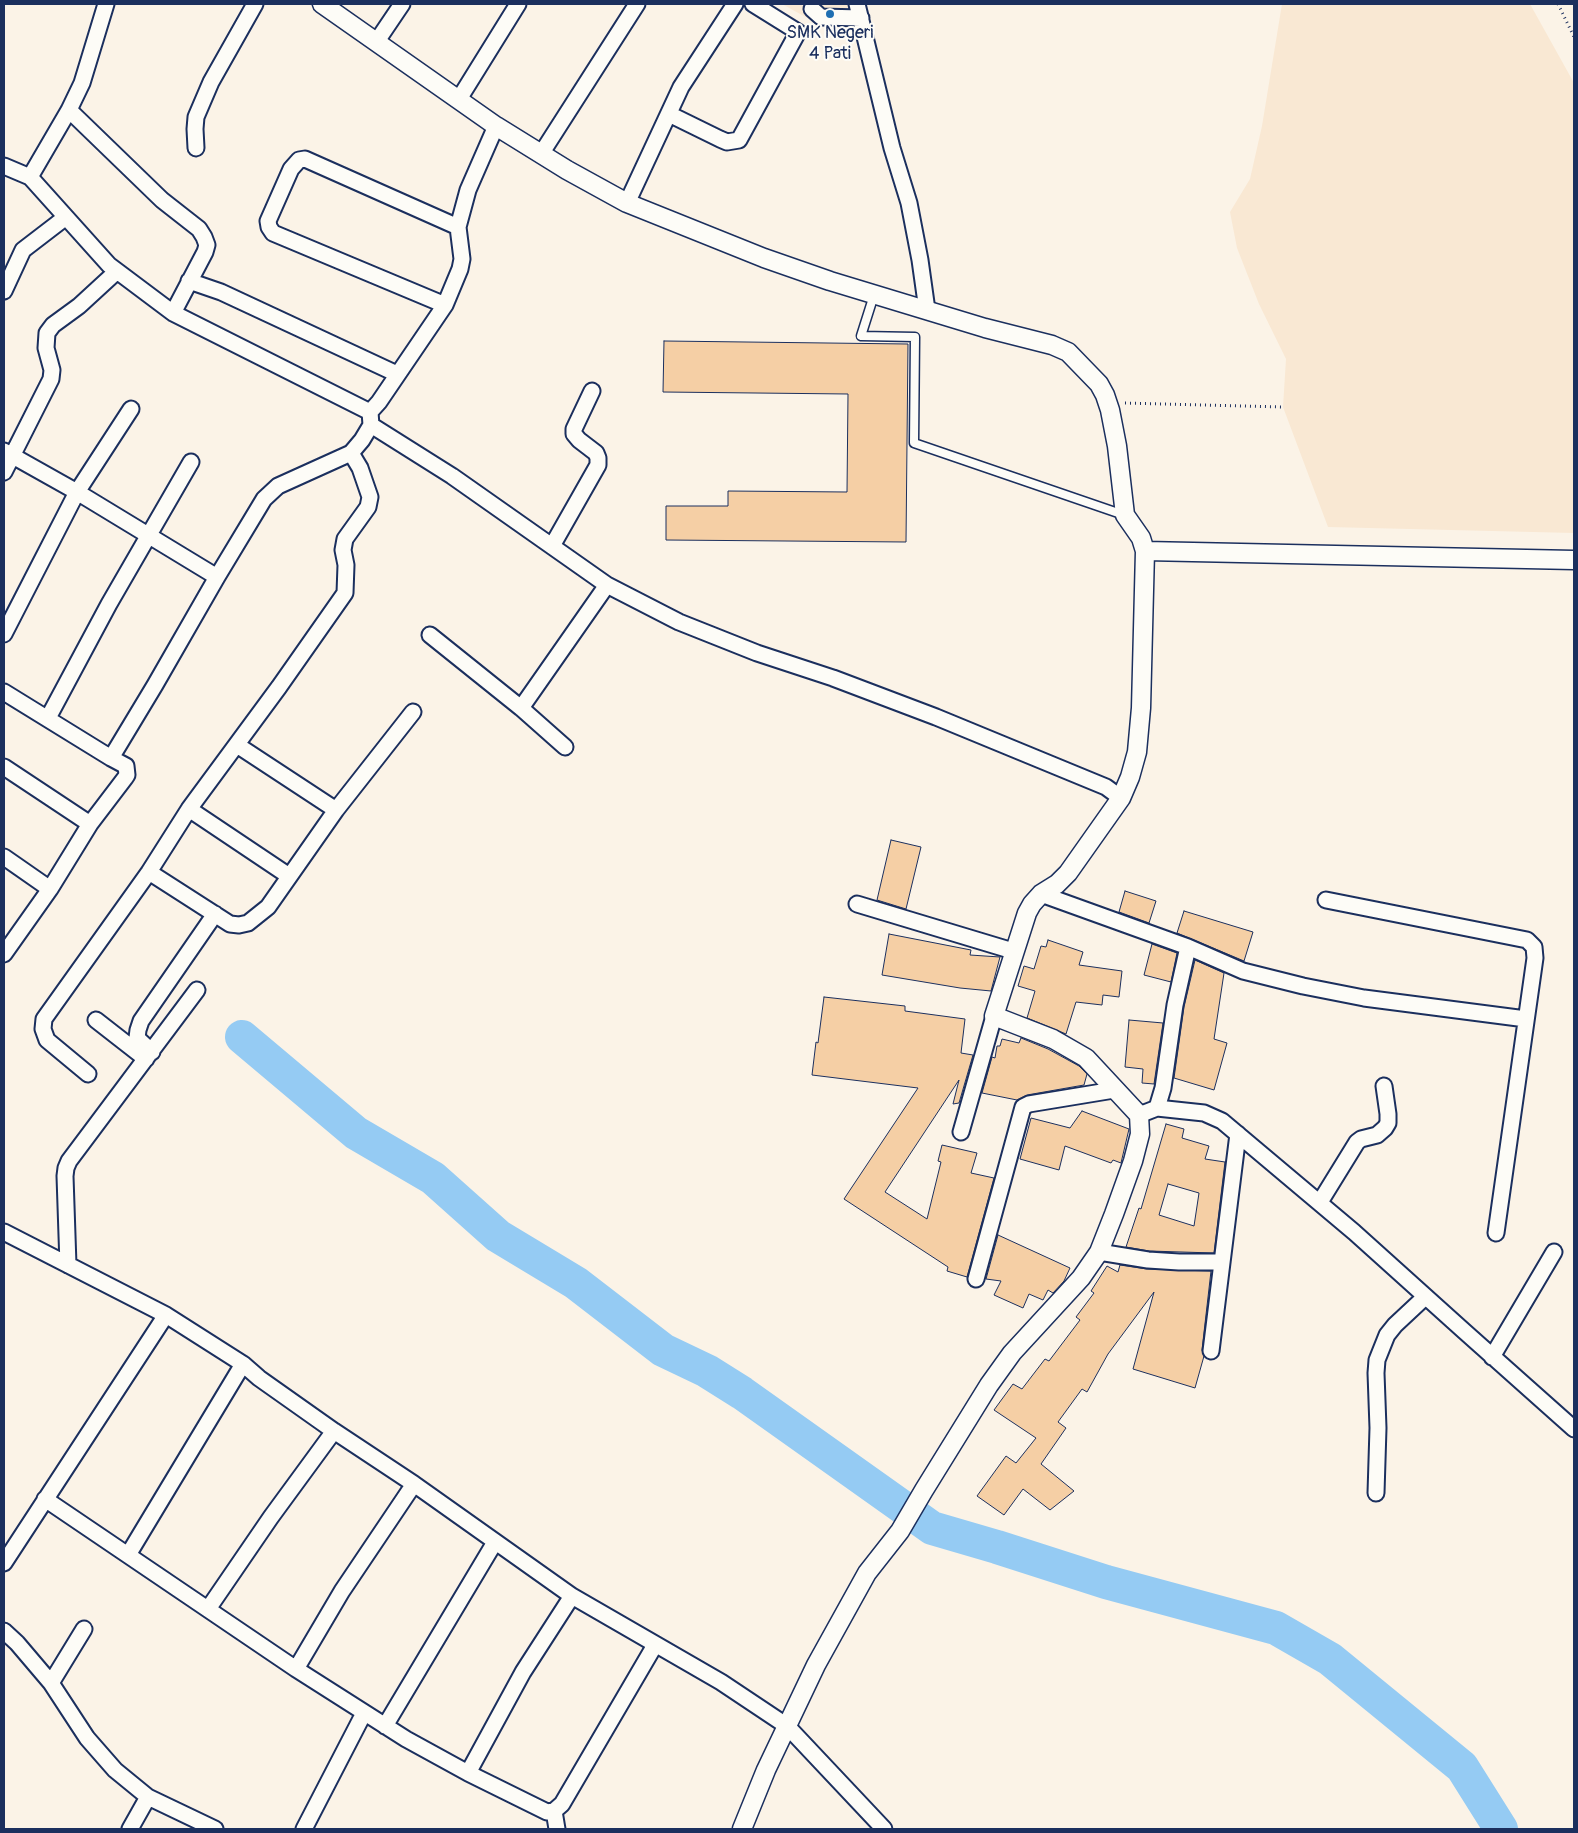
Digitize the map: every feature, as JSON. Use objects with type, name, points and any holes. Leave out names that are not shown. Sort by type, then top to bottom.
[{"type":"street","points":[[30,177],[82,84],[106,4]]},
{"type":"street","points":[[196,148],[196,117],[211,82],[255,4]]},
{"type":"street","points":[[322,4],[496,126],[627,203],[764,258],[830,281],[985,328],[1052,345],[1068,352],[1099,384],[1107,402],[1116,446],[1125,516],[1141,538],[1145,551],[1141,708],[1137,752],[1130,777],[1121,798],[1068,873],[1057,884],[1042,894],[1026,913],[1013,951],[961,1132]]},
{"type":"street","points":[[377,41],[402,4]]},
{"type":"street","points":[[459,99],[518,4]]},
{"type":"street","points":[[541,154],[637,4]]},
{"type":"street","points":[[627,203],[681,87],[735,4]]},
{"type":"street","points":[[669,114],[727,142],[739,140],[798,32],[753,4]]},
{"type":"street","points":[[811,6],[821,17],[859,11],[892,148],[909,202],[927,310]]},
{"type":"street","points":[[69,110],[162,200],[199,229],[204,237],[207,245],[173,313]]},
{"type":"street","points":[[111,758],[155,686],[216,577],[264,499],[278,486],[351,452],[362,440],[379,402],[444,305],[460,269],[462,259],[458,227],[468,190],[496,126]]},
{"type":"street","points":[[444,305],[273,233],[268,221],[291,169],[299,160],[305,160],[458,227]]},
{"type":"street","points":[[4,166],[30,177],[116,272],[173,313],[371,419],[607,585],[679,622],[936,717],[1106,787],[1121,798]]},
{"type":"street","points":[[4,291],[23,250],[66,218]]},
{"type":"street","points":[[4,472],[8,454],[50,379],[52,370],[46,348],[47,334],[53,325],[79,306],[116,272]]},
{"type":"street","points":[[189,281],[221,292],[397,374]]},
{"type":"street","points":[[552,546],[598,465],[596,453],[574,434],[574,429],[592,392]]},
{"type":"street","points":[[4,634],[77,492],[131,409]]},
{"type":"street","points":[[88,1074],[47,1040],[43,1029],[44,1019],[149,872],[189,810],[345,593],[346,565],[343,550],[345,539],[368,507],[370,497],[360,468],[351,452]]},
{"type":"street","points":[[8,454],[77,492],[216,577]]},
{"type":"street","points":[[48,718],[108,604],[191,462]]},
{"type":"street","points":[[1145,551],[1574,560]]},
{"type":"street","points":[[521,708],[607,585]]},
{"type":"street","points":[[430,635],[521,708],[565,748]]},
{"type":"street","points":[[4,692],[111,758],[124,764],[126,770],[126,775],[90,824],[50,888],[4,954]]},
{"type":"street","points":[[149,872],[230,924],[248,923],[268,908],[336,810],[413,712]]},
{"type":"street","points":[[237,745],[336,810]]},
{"type":"street","points":[[4,767],[90,824]]},
{"type":"street","points":[[189,810],[289,876]]},
{"type":"street","points":[[4,857],[50,888]]},
{"type":"street","points":[[1042,894],[1188,947],[1243,971],[1330,992],[1526,1019]]},
{"type":"street","points":[[1326,900],[1527,940],[1534,947],[1535,958],[1496,1233]]},
{"type":"street","points":[[856,904],[1013,951]]},
{"type":"street","points":[[149,1056],[137,1038],[141,1021],[215,914]]},
{"type":"street","points":[[1157,1108],[1163,1088],[1175,1005],[1188,947]]},
{"type":"street","points":[[68,1265],[64,1176],[69,1161],[197,990]]},
{"type":"street","points":[[742,1829],[766,1770],[816,1664],[867,1573],[900,1532],[989,1385],[1012,1353],[1080,1278],[1099,1252],[1133,1160],[1140,1134],[1139,1115],[1086,1058],[1053,1039],[994,1016]]},
{"type":"street","points":[[96,1020],[149,1056]]},
{"type":"street","points":[[1320,1202],[1357,1142],[1361,1139],[1377,1136],[1388,1123],[1384,1086]]},
{"type":"street","points":[[976,1279],[1023,1107],[1029,1104],[1114,1090]]},
{"type":"street","points":[[1139,1115],[1157,1108],[1204,1113],[1222,1120],[1320,1202],[1574,1429]]},
{"type":"street","points":[[1212,1351],[1238,1134]]},
{"type":"street","points":[[4,1232],[166,1315],[243,1364],[259,1378],[334,1431],[414,1484],[572,1596],[721,1682],[787,1726],[884,1829]]},
{"type":"street","points":[[1099,1252],[1148,1260],[1222,1262]]},
{"type":"street","points":[[1492,1356],[1554,1252]]},
{"type":"street","points":[[1376,1493],[1378,1428],[1377,1360],[1387,1336],[1395,1325],[1425,1297]]},
{"type":"street","points":[[4,1563],[166,1315]]},
{"type":"street","points":[[128,1555],[243,1364]]},
{"type":"street","points":[[208,1609],[271,1517],[334,1431]]},
{"type":"street","points":[[296,1669],[342,1591],[414,1484]]},
{"type":"street","points":[[45,1499],[364,1713],[468,1773],[547,1812],[554,1811],[562,1804],[655,1645]]},
{"type":"street","points":[[385,1726],[495,1542]]},
{"type":"street","points":[[468,1773],[523,1672],[572,1596]]},
{"type":"street","points":[[51,1684],[84,1628]]},
{"type":"street","points":[[4,1632],[17,1644],[51,1684],[99,1754],[146,1800],[215,1829]]},
{"type":"street","points":[[304,1829],[364,1713]]},
{"type":"street","points":[[130,1829],[146,1800]]},
{"type":"street","points":[[554,1811],[557,1829]]},
{"type":"lane","points":[[874,294],[861,336],[915,337],[914,443],[1125,516]]},
{"type":"path","points":[[1558,4],[1574,37]]},
{"type":"path","points":[[1107,402],[1283,407]]},
{"type":"shaded area","name":"SMK Negeri 4 Pati","points":[[782,4],[857,4],[864,34],[820,25]]},
{"type":"shaded area","points":[[1282,4],[1530,4],[1574,83],[1574,533],[1328,527],[1283,407],[1286,359],[1259,304],[1237,248],[1230,212],[1250,179],[1262,126]]},
{"type":"building","points":[[664,341],[908,344],[906,542],[666,540],[666,506],[728,506],[728,491],[847,492],[848,394],[663,392]]},
{"type":"building","points":[[891,840],[921,847],[906,909],[877,900]]},
{"type":"building","points":[[1125,891],[1156,901],[1149,923],[1119,912]]},
{"type":"building","points":[[1184,911],[1253,932],[1244,961],[1177,933]]},
{"type":"building","points":[[889,934],[971,950],[970,955],[1000,957],[991,991],[960,988],[882,975]]},
{"type":"building","points":[[1048,940],[1083,952],[1079,965],[1122,971],[1119,997],[1103,995],[1102,1005],[1076,1002],[1066,1034],[1027,1018],[1035,991],[1018,986],[1024,966],[1034,969],[1041,946],[1046,947]]},
{"type":"building","points":[[1152,944],[1177,953],[1171,982],[1144,975]]},
{"type":"building","points":[[1195,960],[1224,973],[1214,1039],[1227,1043],[1214,1090],[1174,1078],[1184,1007]]},
{"type":"building","points":[[824,997],[905,1006],[905,1011],[965,1019],[961,1053],[973,1055],[959,1103],[953,1104],[959,1080],[885,1192],[927,1219],[941,1162],[938,1161],[942,1145],[977,1153],[971,1173],[994,1178],[967,1277],[947,1271],[948,1267],[844,1199],[918,1088],[812,1075]]},
{"type":"building","points":[[1129,1020],[1163,1023],[1154,1084],[1142,1083],[1143,1069],[1125,1067]]},
{"type":"building","points":[[1021,1038],[1048,1049],[1079,1066],[1087,1074],[1084,1085],[1027,1095],[1017,1100],[982,1093],[992,1057],[995,1058],[997,1046],[1000,1046],[1002,1039],[1019,1043]]},
{"type":"building","points":[[1082,1111],[1129,1129],[1121,1163],[1113,1160],[1111,1163],[1065,1146],[1059,1170],[1020,1159],[1031,1118],[1070,1128]]},
{"type":"building","points":[[1166,1124],[1184,1129],[1182,1138],[1209,1146],[1205,1159],[1225,1162],[1214,1253],[1149,1251],[1126,1247],[1139,1208],[1141,1209]],"holes":[[[1168,1184],[1199,1193],[1194,1226],[1159,1215]]]},
{"type":"building","points":[[998,1235],[1070,1268],[1064,1281],[1053,1293],[1048,1290],[1043,1300],[1029,1294],[1023,1308],[994,1295],[1001,1281],[986,1279]]},
{"type":"building","points":[[1120,1265],[1147,1269],[1211,1271],[1202,1350],[1204,1356],[1195,1388],[1133,1369],[1154,1292],[1108,1354],[1087,1392],[1082,1389],[1058,1422],[1066,1428],[1041,1464],[1074,1491],[1050,1510],[1023,1489],[1004,1515],[977,1496],[1006,1456],[1016,1463],[1036,1438],[994,1410],[1013,1384],[1022,1389],[1045,1359],[1049,1361],[1080,1320],[1076,1317],[1094,1293],[1091,1291],[1107,1266],[1118,1272]]},
{"type":"waterway","points":[[242,1037],[356,1133],[433,1178],[498,1236],[576,1283],[663,1350],[707,1371],[742,1393],[932,1528],[1106,1582],[1276,1628],[1330,1659],[1462,1767],[1501,1829]]},
{"type":"place","name":"SMK Negeri 4 Pati","points":[[830,14]]}]
